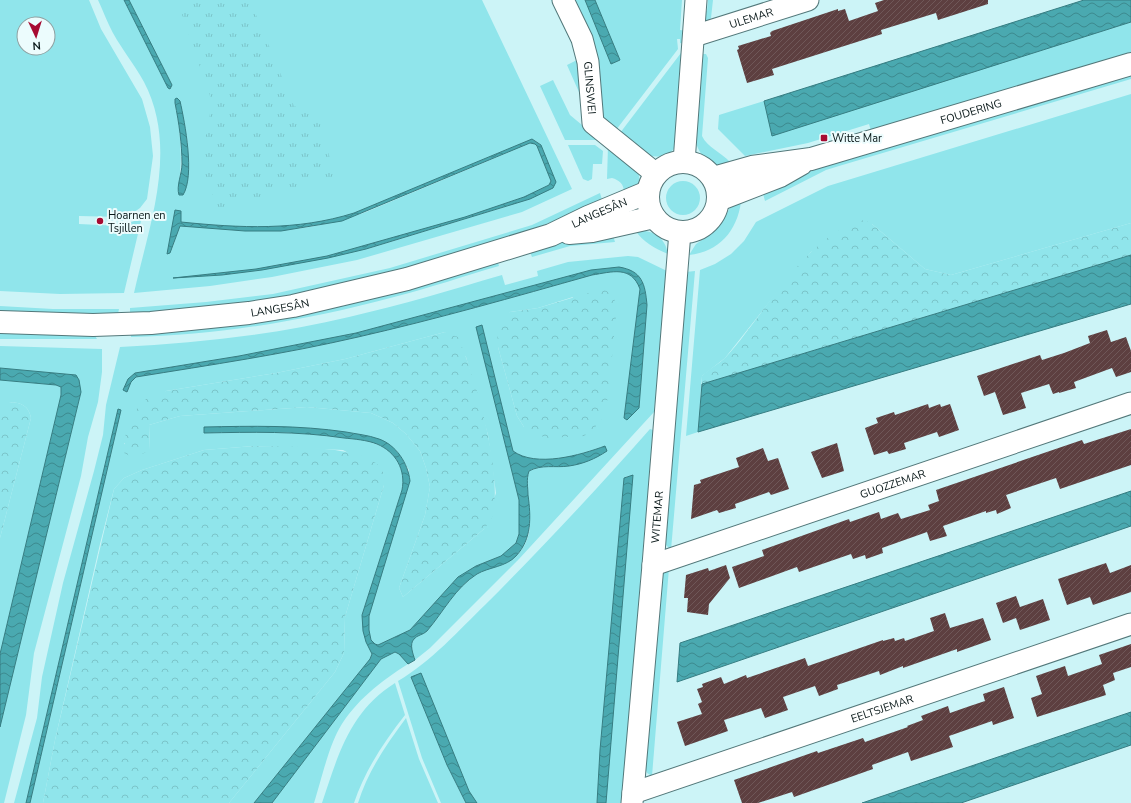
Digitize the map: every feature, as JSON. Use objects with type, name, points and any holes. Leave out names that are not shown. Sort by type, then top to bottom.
[{"type":"street","name":"GLINSWEI","points":[[563,0],[582,39],[588,62],[593,123],[652,183]]},
{"type":"street","points":[[684,162],[696,0]]},
{"type":"street","name":"ULEMAR","points":[[694,36],[808,0]]},
{"type":"street","name":"FOUDERING","points":[[713,178],[746,168],[810,159],[1131,64]]},
{"type":"street","name":"FOUDERING","points":[[718,200],[780,176],[810,159]]},
{"type":"street","points":[[684,162],[696,164],[713,178],[718,193],[718,200],[715,211],[709,220],[701,227],[690,231],[680,232],[661,224],[654,217],[648,205],[652,183],[664,167],[674,163],[684,162]]},
{"type":"street","name":"LANGESÂN","points":[[0,322],[49,325],[125,324],[198,319],[264,310],[340,296],[407,279],[552,235],[652,183]]},
{"type":"street","name":"LANGESÂN","points":[[552,235],[592,231],[654,217]]},
{"type":"street","name":"WITEMAR","points":[[633,798],[680,232]]},
{"type":"street","name":"GUOZZEMAR","points":[[653,565],[1131,403]]},
{"type":"street","name":"EELTSJEMAR","points":[[633,798],[1131,624]]},
{"type":"green space","points":[[0,0],[89,0],[101,29],[142,99],[150,127],[153,156],[147,199],[140,208],[130,215],[122,217],[79,216],[79,224],[120,226],[137,220],[141,221],[124,293],[60,294],[0,291]]},
{"type":"green space","points":[[98,0],[124,0],[170,89],[172,85],[129,0],[482,0],[572,189],[522,212],[357,260],[272,277],[210,286],[134,293],[158,187],[160,160],[159,134],[154,108],[144,82],[121,47]],"holes":[[[177,98],[180,101],[188,145],[178,191],[181,157],[179,125],[175,103]],[[532,139],[541,145],[555,184],[530,199],[367,249],[262,270],[222,275],[173,278],[256,269],[327,256],[465,217],[524,197],[549,185],[551,181],[537,146],[531,143],[366,212],[306,228],[275,231],[244,231],[180,226],[172,249],[181,211],[181,222],[225,226],[289,226],[332,219],[354,213]]]},
{"type":"green space","points":[[177,0],[250,0],[294,106],[318,116],[335,176],[218,210],[201,163],[212,102]]},
{"type":"green space","points":[[551,0],[559,0],[578,40],[582,99],[567,65],[579,59]]},
{"type":"green space","points":[[568,0],[585,0],[611,64],[620,60],[595,0],[682,0],[680,30],[687,31],[686,44],[680,43],[680,39],[677,39],[678,49],[616,130],[605,120],[600,112]]},
{"type":"green space","points":[[708,0],[713,0],[711,18],[706,23],[703,21],[701,11],[707,11]]},
{"type":"green space","points":[[1131,22],[1131,54],[871,131],[869,124],[808,143],[745,156],[718,129],[719,115],[764,101],[772,135]]},
{"type":"green space","points":[[684,49],[677,143],[675,147],[666,155],[649,155],[620,133]]},
{"type":"green space","points":[[703,54],[706,54],[708,58],[702,136],[711,147],[730,162],[724,167],[707,160],[700,152],[695,140],[694,134]]},
{"type":"green space","points":[[1131,75],[1131,79],[826,170],[765,201],[762,190],[837,161]]},
{"type":"green space","points":[[553,80],[570,115],[600,140],[565,140],[540,86]]},
{"type":"green space","points":[[1131,94],[1131,223],[951,275],[925,269],[872,224],[811,252],[725,358],[702,376],[698,432],[686,436],[700,270],[715,264],[731,254],[744,241],[756,222],[828,186]]},
{"type":"green space","points":[[568,145],[595,145],[603,151],[602,164],[593,164],[592,179],[588,181],[583,179]]},
{"type":"green space","points":[[608,146],[638,171],[640,181],[635,188],[624,192],[619,181],[612,178],[607,179]]},
{"type":"green space","points":[[680,181],[686,181],[690,182],[697,188],[700,198],[699,205],[693,212],[686,215],[680,215],[676,214],[669,208],[666,201],[666,195],[667,191],[673,184]]},
{"type":"green space","points":[[600,193],[603,203],[505,239],[391,274],[274,299],[206,308],[130,314],[130,308],[206,302],[273,294],[390,268],[532,225]]},
{"type":"green space","points":[[741,202],[739,212],[731,231],[725,238],[718,245],[709,250],[689,255],[696,244],[719,226],[730,208]]},
{"type":"green space","points":[[864,220],[872,224],[925,269],[951,275],[1131,223],[1131,255],[702,384],[702,376],[726,357],[741,340],[787,278],[804,259],[842,228]]},
{"type":"green space","points":[[635,230],[647,231],[657,235],[664,243],[668,254],[649,244]]},
{"type":"green space","points":[[612,232],[615,242],[570,246],[532,257],[530,252],[568,241]]},
{"type":"green space","points":[[628,256],[638,257],[667,271],[654,412],[519,559],[430,648],[415,660],[412,649],[414,639],[427,631],[462,586],[477,574],[507,562],[522,549],[530,529],[527,490],[529,471],[540,467],[569,466],[605,446],[571,456],[546,459],[534,459],[513,451],[482,325],[477,327],[519,500],[519,534],[516,543],[501,556],[476,566],[458,577],[410,630],[375,645],[371,640],[369,616],[409,470],[397,451],[364,435],[329,430],[247,426],[204,433],[291,433],[364,441],[376,444],[389,451],[398,462],[402,475],[402,490],[362,615],[372,654],[370,659],[254,803],[229,803],[335,672],[344,653],[345,617],[384,485],[383,472],[343,450],[254,446],[204,450],[142,470],[124,478],[114,489],[100,544],[55,740],[43,803],[30,803],[121,410],[118,409],[26,803],[14,803],[37,718],[42,677],[63,583],[103,435],[106,405],[120,347],[207,340],[292,329],[388,307],[502,275],[505,285],[538,276],[537,271],[568,262]],"holes":[[[619,267],[642,280],[647,305],[639,408],[624,418],[640,289],[632,276],[620,272],[592,275],[417,323],[331,343],[247,359],[136,377],[131,381],[127,392],[124,390],[128,379],[135,373],[239,356],[356,333],[530,287]],[[573,297],[524,427],[517,416],[498,347],[510,312],[538,308]],[[445,332],[466,357],[488,435],[496,493],[484,529],[403,597],[399,588],[425,515],[430,487],[426,468],[420,451],[406,434],[393,423],[371,413],[307,407],[180,416],[149,425],[150,450],[124,444],[166,391],[276,373],[345,359]]]},
{"type":"green space","points":[[498,263],[499,266],[421,290],[330,313],[231,330],[164,336],[131,337],[131,334],[285,318],[393,293]]},
{"type":"green space","points":[[695,271],[671,550],[666,545],[664,540],[686,272]]},
{"type":"green space","points":[[602,289],[612,295],[617,306],[608,398],[601,420],[592,431],[584,436],[547,438],[532,433],[524,427],[517,416],[498,347],[497,330],[500,321],[510,312],[538,308]]},
{"type":"green space","points":[[0,306],[53,309],[119,309],[118,314],[0,311]]},
{"type":"green space","points":[[0,331],[94,334],[97,339],[0,339]]},
{"type":"green space","points":[[445,332],[458,337],[472,376],[486,424],[494,473],[495,495],[493,514],[491,520],[484,529],[403,597],[399,588],[425,515],[430,487],[426,468],[420,451],[406,434],[393,423],[371,413],[307,407],[180,416],[149,425],[150,450],[134,458],[124,453],[126,430],[132,414],[146,399],[166,391],[276,373],[345,359]]},
{"type":"green space","points":[[0,346],[102,349],[102,372],[98,402],[88,437],[81,476],[34,653],[26,715],[4,803],[0,803],[0,727],[81,392],[76,375],[0,368]]},
{"type":"green space","points":[[0,380],[56,385],[61,387],[61,395],[0,654],[0,538],[31,418],[27,408],[24,405],[0,402]]},
{"type":"green space","points":[[0,402],[24,405],[27,408],[31,418],[0,538]]},
{"type":"green space","points":[[650,429],[653,430],[622,803],[606,803],[628,476],[624,478],[600,750],[597,803],[477,803],[469,791],[421,674],[411,677],[447,765],[466,803],[441,803],[422,758],[398,681],[433,655],[486,604],[570,518]]},
{"type":"green space","points":[[254,446],[304,447],[345,452],[363,456],[376,463],[384,474],[384,485],[345,617],[344,653],[335,672],[229,803],[43,803],[55,740],[114,489],[124,478],[142,470],[204,450]]},
{"type":"green space","points":[[669,568],[652,776],[647,773],[645,768],[662,573]]},
{"type":"green space","points":[[395,652],[399,654],[408,664],[369,692],[345,719],[331,746],[314,803],[272,803],[381,659]]},
{"type":"green space","points":[[395,683],[405,715],[369,768],[354,803],[322,803],[340,751],[356,721],[380,694]]},
{"type":"green space","points":[[406,718],[419,759],[438,803],[358,803],[372,769],[391,738]]},
{"type":"water","points":[[124,0],[129,0],[172,85],[170,89],[168,88]]},
{"type":"water","points":[[585,0],[595,0],[620,60],[611,64]]},
{"type":"water","points":[[1084,0],[1131,0],[1131,22],[772,136],[764,101]]},
{"type":"water","points":[[177,98],[180,101],[182,111],[189,163],[187,186],[183,195],[179,195],[178,191],[182,164],[180,134],[175,103],[175,99]]},
{"type":"water","points":[[532,139],[541,145],[556,182],[553,188],[530,199],[366,249],[328,258],[262,270],[222,275],[173,278],[256,269],[327,256],[465,217],[524,197],[549,185],[551,181],[537,146],[530,143],[342,221],[281,231],[245,231],[180,226],[170,253],[167,254],[175,210],[181,211],[181,222],[225,226],[247,227],[290,225],[333,219],[354,213]]},
{"type":"water","points":[[1131,255],[1131,304],[698,432],[702,384]]},
{"type":"water","points":[[619,267],[633,272],[641,279],[645,290],[647,305],[639,408],[627,420],[624,418],[640,289],[632,276],[620,272],[592,275],[505,300],[331,343],[247,359],[136,377],[131,382],[127,392],[123,390],[128,379],[135,373],[239,356],[356,333],[591,270]]},
{"type":"water","points":[[482,325],[513,451],[534,459],[546,459],[571,456],[605,446],[607,451],[593,459],[579,464],[564,467],[539,468],[529,471],[527,480],[530,511],[528,535],[516,556],[512,560],[502,565],[477,574],[462,586],[427,631],[414,639],[412,649],[415,660],[408,664],[399,654],[395,652],[381,659],[272,803],[254,803],[370,659],[372,654],[366,642],[363,631],[362,615],[403,483],[401,469],[398,462],[384,447],[377,444],[356,439],[292,433],[204,433],[204,427],[293,427],[346,432],[379,439],[396,450],[404,461],[410,481],[369,616],[371,640],[378,645],[410,630],[458,577],[476,566],[501,556],[516,543],[519,534],[519,500],[476,327]]},
{"type":"water","points":[[0,368],[76,375],[79,380],[81,392],[0,727],[0,654],[61,395],[61,387],[56,385],[0,380]]},
{"type":"water","points":[[118,409],[121,410],[30,803],[26,803]]},
{"type":"water","points":[[633,475],[606,803],[597,803],[600,750],[624,478]]},
{"type":"water","points":[[1131,491],[1131,526],[677,682],[680,643]]},
{"type":"water","points":[[421,673],[469,791],[477,803],[466,803],[447,765],[411,677]]},
{"type":"water","points":[[1131,712],[1131,745],[961,803],[862,803]]},
{"type":"building","points":[[884,0],[988,0],[988,4],[938,20],[936,13],[881,30],[882,34],[772,69],[774,75],[747,83],[737,50],[739,49],[738,46],[771,36],[770,33],[772,31],[838,9],[838,11],[845,9],[849,21],[878,11],[875,3]]},
{"type":"building","points":[[1107,330],[1111,342],[1126,337],[1131,351],[1131,372],[1116,377],[1112,368],[1074,382],[1076,388],[1059,393],[1053,394],[1049,384],[1021,393],[1026,408],[1003,415],[995,392],[984,396],[977,376],[1040,355],[1042,360],[1064,353],[1090,343],[1088,336]]},
{"type":"building","points":[[928,404],[929,408],[940,404],[941,407],[950,404],[959,430],[939,437],[937,432],[904,443],[906,449],[889,454],[887,451],[874,455],[865,428],[878,423],[876,418],[894,412],[895,415]]},
{"type":"building","points":[[1131,429],[1131,465],[1060,489],[1056,478],[1006,495],[1011,508],[997,514],[996,510],[986,513],[986,511],[943,526],[947,536],[930,541],[927,532],[882,548],[883,553],[866,559],[865,555],[853,559],[851,554],[799,572],[797,567],[739,588],[732,567],[764,556],[762,550],[849,519],[850,522],[879,512],[881,519],[898,513],[901,519],[930,510],[928,505],[939,501],[936,490],[1082,440],[1084,444]]},
{"type":"building","points":[[837,443],[844,471],[822,478],[811,452]]},
{"type":"building","points":[[763,448],[768,461],[778,458],[789,489],[771,495],[769,492],[735,504],[736,508],[719,513],[717,510],[691,519],[694,485],[701,483],[700,480],[739,467],[736,458]]},
{"type":"building","points":[[1106,563],[1110,573],[1131,565],[1131,592],[1093,605],[1090,597],[1067,605],[1058,579]]},
{"type":"building","points":[[726,565],[730,578],[709,604],[708,615],[687,612],[688,598],[684,598],[686,575],[708,568],[709,571]]},
{"type":"building","points":[[1016,596],[1020,607],[1043,599],[1050,620],[1020,630],[1016,618],[1003,623],[996,603]]},
{"type":"building","points":[[945,613],[950,628],[983,618],[991,640],[957,652],[957,649],[903,668],[903,666],[880,675],[879,671],[837,685],[838,689],[819,696],[815,686],[783,697],[788,710],[765,718],[761,708],[724,720],[728,731],[685,746],[677,722],[702,714],[698,704],[702,702],[697,689],[703,687],[702,684],[721,677],[724,684],[746,675],[747,678],[805,658],[808,666],[883,640],[894,638],[895,641],[904,638],[905,641],[934,631],[930,618]]},
{"type":"building","points":[[1131,644],[1131,667],[1113,673],[1115,680],[1103,685],[1106,695],[1037,717],[1031,698],[1042,694],[1036,676],[1065,666],[1068,676],[1102,664],[1099,655]]},
{"type":"building","points":[[1004,687],[1014,718],[993,725],[992,721],[949,736],[953,747],[911,761],[908,752],[872,765],[873,769],[794,797],[792,792],[758,803],[742,803],[734,780],[817,751],[818,753],[863,738],[865,742],[908,727],[907,726],[923,720],[921,716],[948,706],[950,713],[985,701],[983,694]]},
{"type":"place","name":"Witte Mar","points":[[824,138]]},
{"type":"place","name":"Hoarnen en Tsjillen","points":[[100,221]]}]
